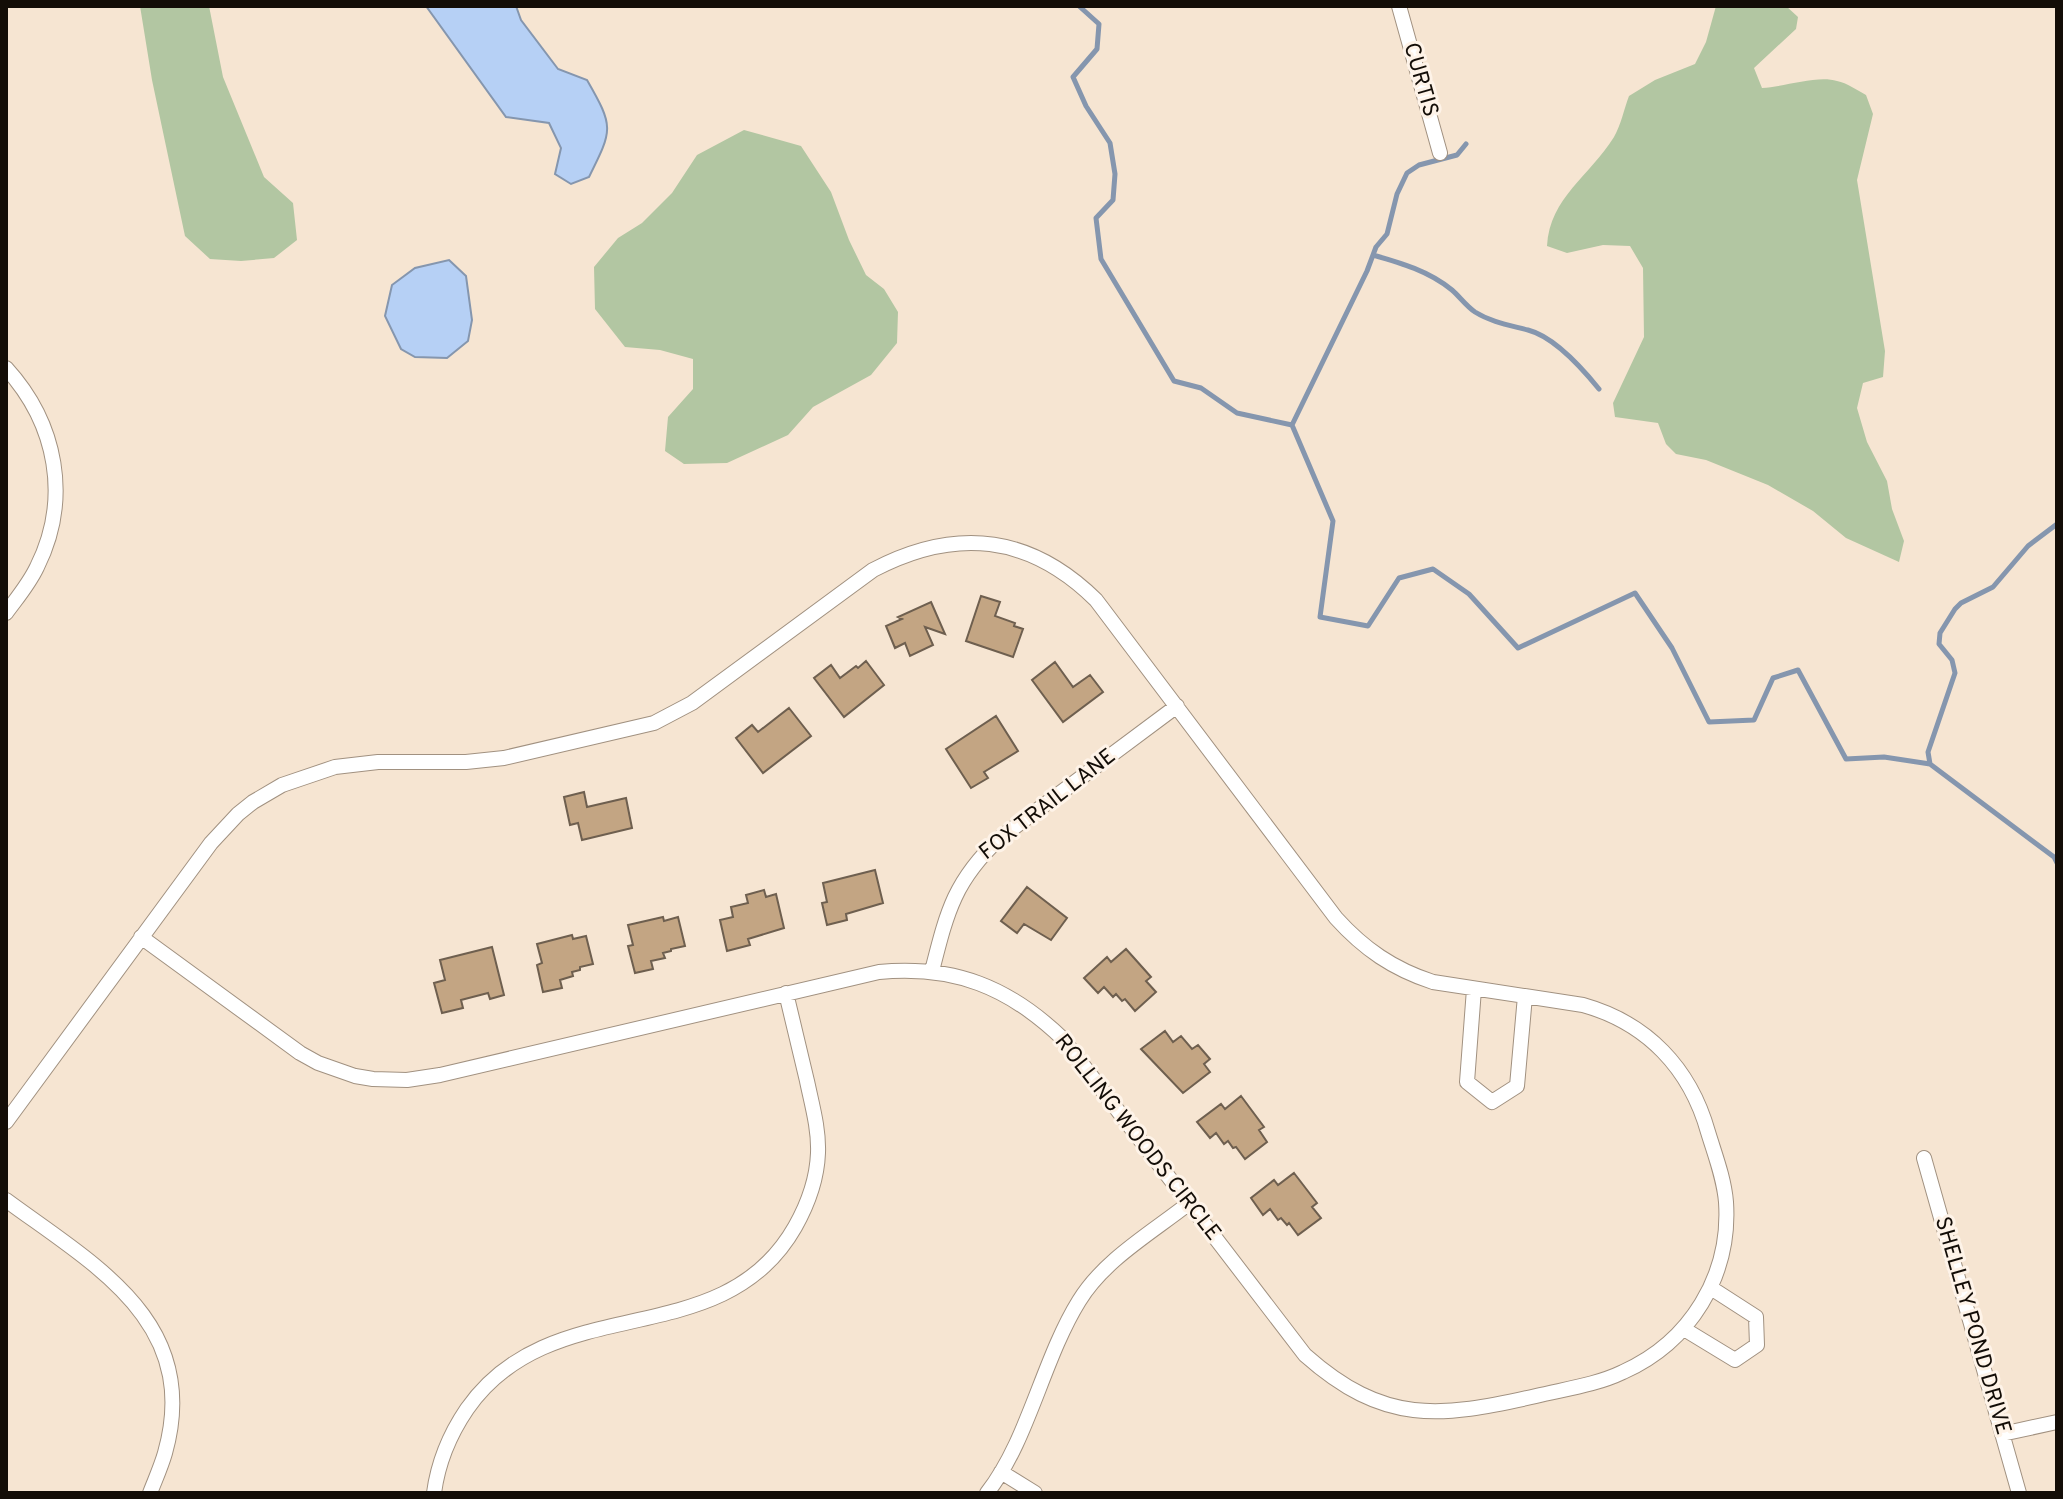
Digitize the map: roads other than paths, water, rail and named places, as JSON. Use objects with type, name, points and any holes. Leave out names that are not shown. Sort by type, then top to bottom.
[{"type":"street","name":"CURTIS","points":[[1399,6],[1440,153]]},
{"type":"street","points":[[6,368],[32,404],[46,432],[57,489],[49,540],[37,568],[6,613]]},
{"type":"street","name":"ROLLING WOODS CIRCLE","points":[[6,1122],[141,937],[223,828],[253,802],[282,785],[315,772],[357,763],[466,762],[504,758],[654,723],[692,703],[873,570],[900,555],[930,546],[960,542],[997,544],[1026,552],[1059,568],[1096,600],[1336,918],[1357,941],[1382,960],[1433,982],[1583,1005],[1617,1017],[1652,1039],[1685,1077],[1704,1115],[1725,1199],[1724,1247],[1711,1288],[1684,1329],[1643,1362],[1598,1381],[1465,1411],[1432,1412],[1393,1406],[1371,1400],[1347,1387],[1305,1355],[1077,1055],[1048,1024],[990,987],[932,971],[879,972],[440,1075],[407,1080],[373,1079],[336,1070],[300,1053],[141,937]]},
{"type":"street","name":"FOX TRAIL LANE","points":[[932,971],[951,902],[979,858],[1000,838],[1177,706]]},
{"type":"street","points":[[1474,989],[1467,1082],[1492,1102],[1517,1086],[1525,996]]},
{"type":"street","points":[[434,1493],[445,1450],[459,1421],[474,1400],[509,1366],[549,1343],[709,1301],[731,1291],[756,1273],[789,1237],[810,1196],[818,1152],[815,1120],[786,993]]},
{"type":"street","name":"SHELLEY POND DRIVE","points":[[1924,1158],[2019,1493]]},
{"type":"street","points":[[6,1200],[117,1283],[134,1300],[154,1331],[167,1366],[171,1417],[165,1455],[150,1493]]},
{"type":"street","points":[[987,1493],[1001,1472],[1064,1327],[1080,1299],[1109,1266],[1188,1204]]},
{"type":"street","points":[[1684,1329],[1735,1360],[1757,1345],[1756,1317],[1711,1288]]},
{"type":"street","points":[[2002,1434],[2057,1422]]},
{"type":"street","points":[[1001,1472],[1035,1493]]},
{"type":"water","points":[[426,6],[516,6],[521,20],[558,69],[587,80],[602,108],[607,128],[603,148],[589,177],[571,184],[555,174],[561,148],[549,123],[506,117]]},
{"type":"water","points":[[449,260],[466,276],[472,320],[468,341],[447,358],[415,357],[401,349],[385,316],[392,285],[415,268]]},
{"type":"waterway","points":[[1079,6],[1099,24],[1097,49],[1073,77],[1086,106],[1110,143],[1115,174],[1113,200],[1096,218],[1101,259],[1174,381],[1201,388],[1237,413],[1292,425]]},
{"type":"waterway","points":[[1292,425],[1376,247],[1387,234],[1397,194],[1407,173],[1419,165],[1457,155],[1466,144]]},
{"type":"waterway","points":[[1373,255],[1434,278],[1481,315],[1548,339],[1576,363],[1599,389]]},
{"type":"waterway","points":[[1292,425],[1333,521],[1320,617],[1368,626],[1399,578],[1433,569],[1469,594],[1518,648],[1635,593],[1672,648],[1709,722],[1754,720],[1773,678],[1798,670],[1846,759],[1884,757],[1930,764],[2054,857],[2057,863]]},
{"type":"waterway","points":[[1930,764],[1928,752],[1955,673],[1952,660],[1939,644],[1940,633],[1961,603],[1993,587],[2028,546],[2057,524]]}]
